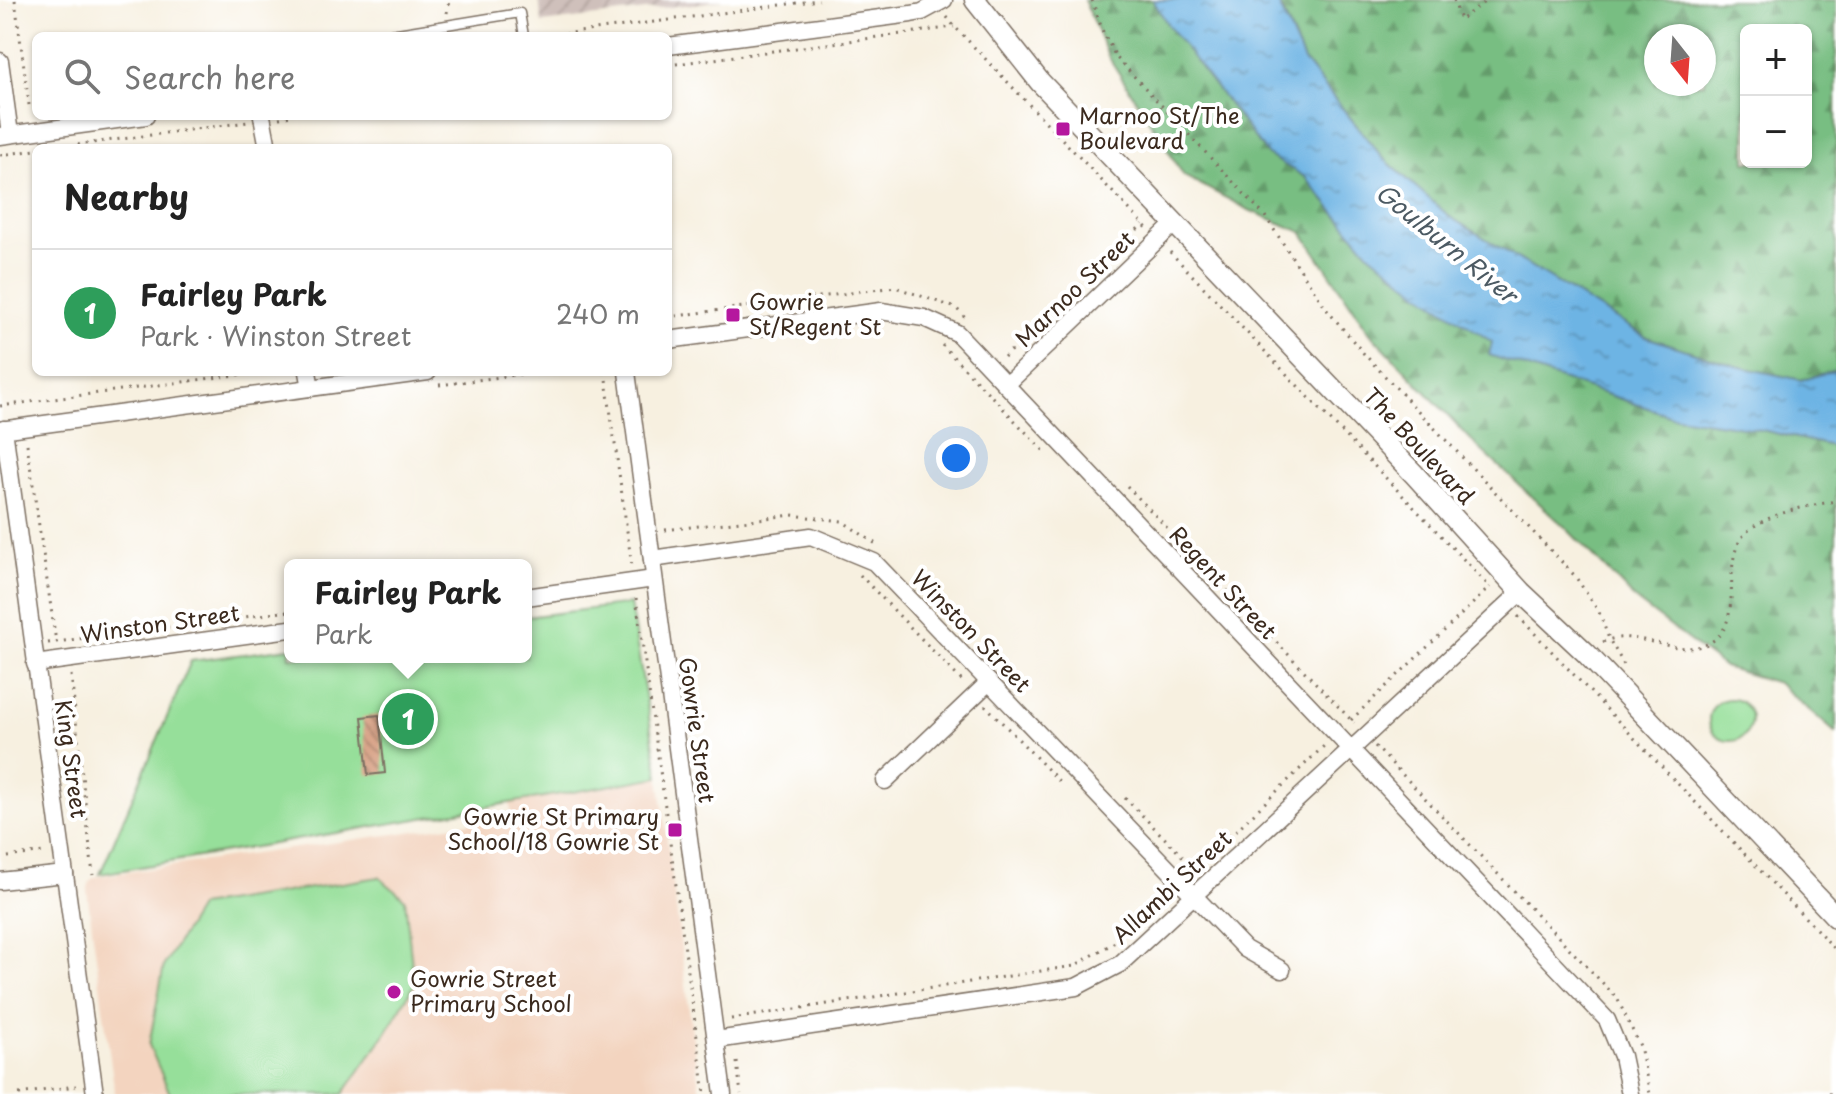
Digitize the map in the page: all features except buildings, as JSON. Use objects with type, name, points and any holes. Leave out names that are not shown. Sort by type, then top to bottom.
[{"type":"street","name":"The Boulevard","points":[[975,0],[1040,82],[1414,474],[1514,598],[1586,653],[1836,917]]},
{"type":"street","points":[[672,45],[911,14],[941,2]]},
{"type":"street","points":[[0,61],[5,135],[116,120]]},
{"type":"street","points":[[263,120],[267,144]]},
{"type":"street","name":"Marnoo Street","points":[[1006,385],[1174,224]]},
{"type":"street","name":"Regent Street","points":[[672,339],[881,311],[924,318],[957,333],[1351,757],[1607,1020],[1622,1056],[1630,1094]]},
{"type":"street","points":[[2,430],[309,380],[368,376]]},
{"type":"street","name":"Gowrie Street","points":[[628,376],[723,1094]]},
{"type":"street","name":"King Street","points":[[2,430],[95,1094]]},
{"type":"street","name":"Winston Street","points":[[652,559],[811,536],[874,562],[1245,949],[1282,970]]},
{"type":"street","points":[[532,596],[654,579]]},
{"type":"street","name":"Allambi Street","points":[[716,1040],[1076,987],[1120,964],[1351,757],[1514,598]]},
{"type":"street","name":"Winston Street","points":[[35,664],[284,630]]},
{"type":"street","points":[[885,781],[989,682]]},
{"type":"street","points":[[0,881],[65,874]]},
{"type":"lane","points":[[404,32],[520,13],[523,32]]},
{"type":"path","points":[[15,0],[29,105]]},
{"type":"path","points":[[579,32],[819,0]]},
{"type":"path","points":[[1092,0],[1116,57],[1265,216],[1327,310],[1365,355],[1575,576],[1599,612],[1616,654],[1628,669]]},
{"type":"path","points":[[1454,0],[1460,20],[1487,0]]},
{"type":"path","points":[[941,2],[954,26],[1158,240],[1514,598],[1836,950]]},
{"type":"path","points":[[672,64],[954,26]]},
{"type":"path","points":[[82,144],[249,120]]},
{"type":"path","points":[[0,155],[32,151]]},
{"type":"path","points":[[1004,358],[1143,224]]},
{"type":"path","points":[[940,342],[1050,457]]},
{"type":"path","points":[[0,406],[228,376]]},
{"type":"path","points":[[606,376],[705,1094]]},
{"type":"path","points":[[26,440],[56,642]]},
{"type":"path","points":[[1586,653],[1609,639],[1642,640],[1693,648],[1712,641],[1720,634],[1730,616],[1731,583],[1742,538],[1749,530],[1782,514],[1836,501]]},
{"type":"path","points":[[859,574],[1062,784]]},
{"type":"path","points":[[33,645],[284,612]]},
{"type":"path","points":[[67,640],[93,875]]},
{"type":"path","points":[[1325,745],[1351,757],[1377,747]]},
{"type":"path","points":[[0,858],[44,852]]},
{"type":"path","points":[[19,1094],[76,1086]]},
{"type":"path","points":[[1829,1094],[1836,1093]]},
{"type":"shaded area","points":[[539,0],[724,0],[542,23]]},
{"type":"shaded area","name":"Gowrie Street Primary School","points":[[659,777],[700,1094],[115,1094],[87,891],[94,877],[512,817],[509,799]]},
{"type":"green space","points":[[1084,0],[1153,0],[1168,25],[1268,155],[1305,177],[1369,253],[1418,292],[1493,342],[1490,355],[1672,416],[1762,430],[1836,447],[1836,733],[1778,683],[1724,667],[1637,601],[1565,527],[1479,448],[1370,333],[1302,232],[1251,211],[1184,176],[1108,56]]},
{"type":"green space","points":[[1278,0],[1836,0],[1836,370],[1801,380],[1736,366],[1646,337],[1450,217],[1382,157],[1304,61]]},
{"type":"green space","points":[[630,604],[659,777],[100,874],[191,661],[284,649],[284,663],[532,663],[532,616]]},
{"type":"green space","points":[[1730,699],[1745,705],[1751,720],[1745,735],[1730,741],[1715,735],[1709,720],[1715,705]]},
{"type":"green space","points":[[379,877],[405,899],[414,985],[387,1031],[343,1094],[170,1094],[149,1045],[164,965],[200,906]]},
{"type":"water","name":"Goulburn River","points":[[1153,0],[1277,0],[1304,61],[1382,157],[1450,217],[1646,337],[1736,366],[1801,380],[1836,370],[1836,447],[1762,430],[1672,416],[1489,355],[1492,342],[1418,292],[1369,253],[1305,177],[1268,155],[1168,25]]},
{"type":"place","name":"Marnoo St/The Boulevard","points":[[1063,129]]},
{"type":"place","name":"Gowrie St/Regent St","points":[[733,315]]},
{"type":"place","name":"Fairley Park","points":[[408,719]]},
{"type":"place","name":"Gowrie St Primary School/18 Gowrie St","points":[[675,830]]},
{"type":"place","name":"Gowrie Street Primary School","points":[[394,992]]}]
